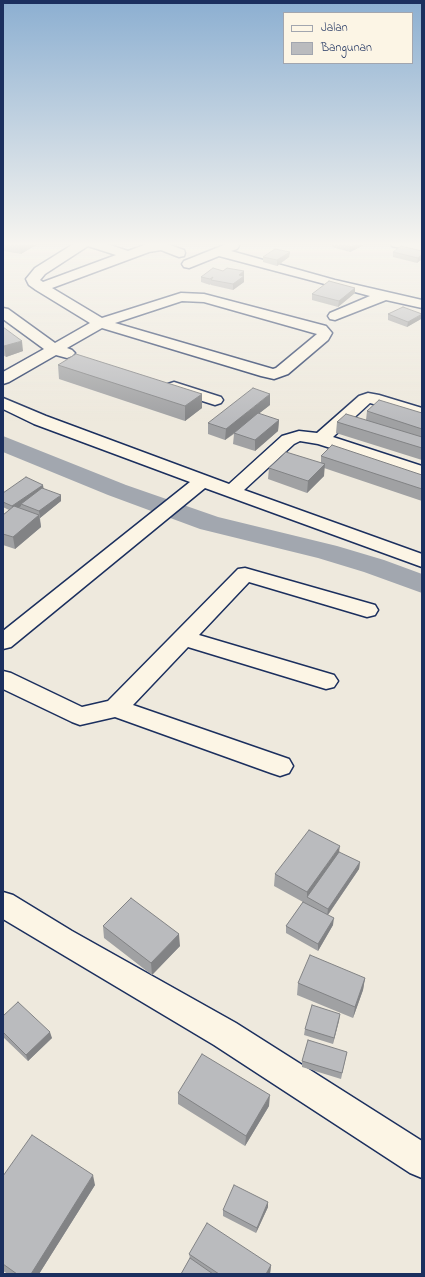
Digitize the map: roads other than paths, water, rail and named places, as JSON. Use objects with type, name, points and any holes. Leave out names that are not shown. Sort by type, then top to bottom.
[{"type":"street","points":[[66,303],[100,323],[162,343],[274,374],[282,371],[323,337],[325,333],[321,329],[221,303]]},
{"type":"street","points":[[3,379],[54,348],[100,323],[164,303]]},
{"type":"street","points":[[335,316],[367,303]]},
{"type":"street","points":[[3,312],[54,348],[84,358]]},
{"type":"street","points":[[156,381],[215,400]]},
{"type":"street","points":[[321,440],[365,399],[368,398],[373,398],[422,414]]},
{"type":"street","points":[[3,403],[47,422],[231,492],[422,561]]},
{"type":"street","points":[[231,492],[288,440],[299,436],[321,440],[422,472]]},
{"type":"street","points":[[3,642],[203,481]]},
{"type":"street","points":[[116,708],[245,574],[367,610]]},
{"type":"street","points":[[184,638],[326,681]]},
{"type":"street","points":[[3,678],[80,716],[116,708],[280,766]]},
{"type":"street","points":[[3,904],[225,1034],[422,1161]]},
{"type":"waterway","points":[[3,443],[117,490],[209,523],[327,552],[374,566],[422,584]]}]
